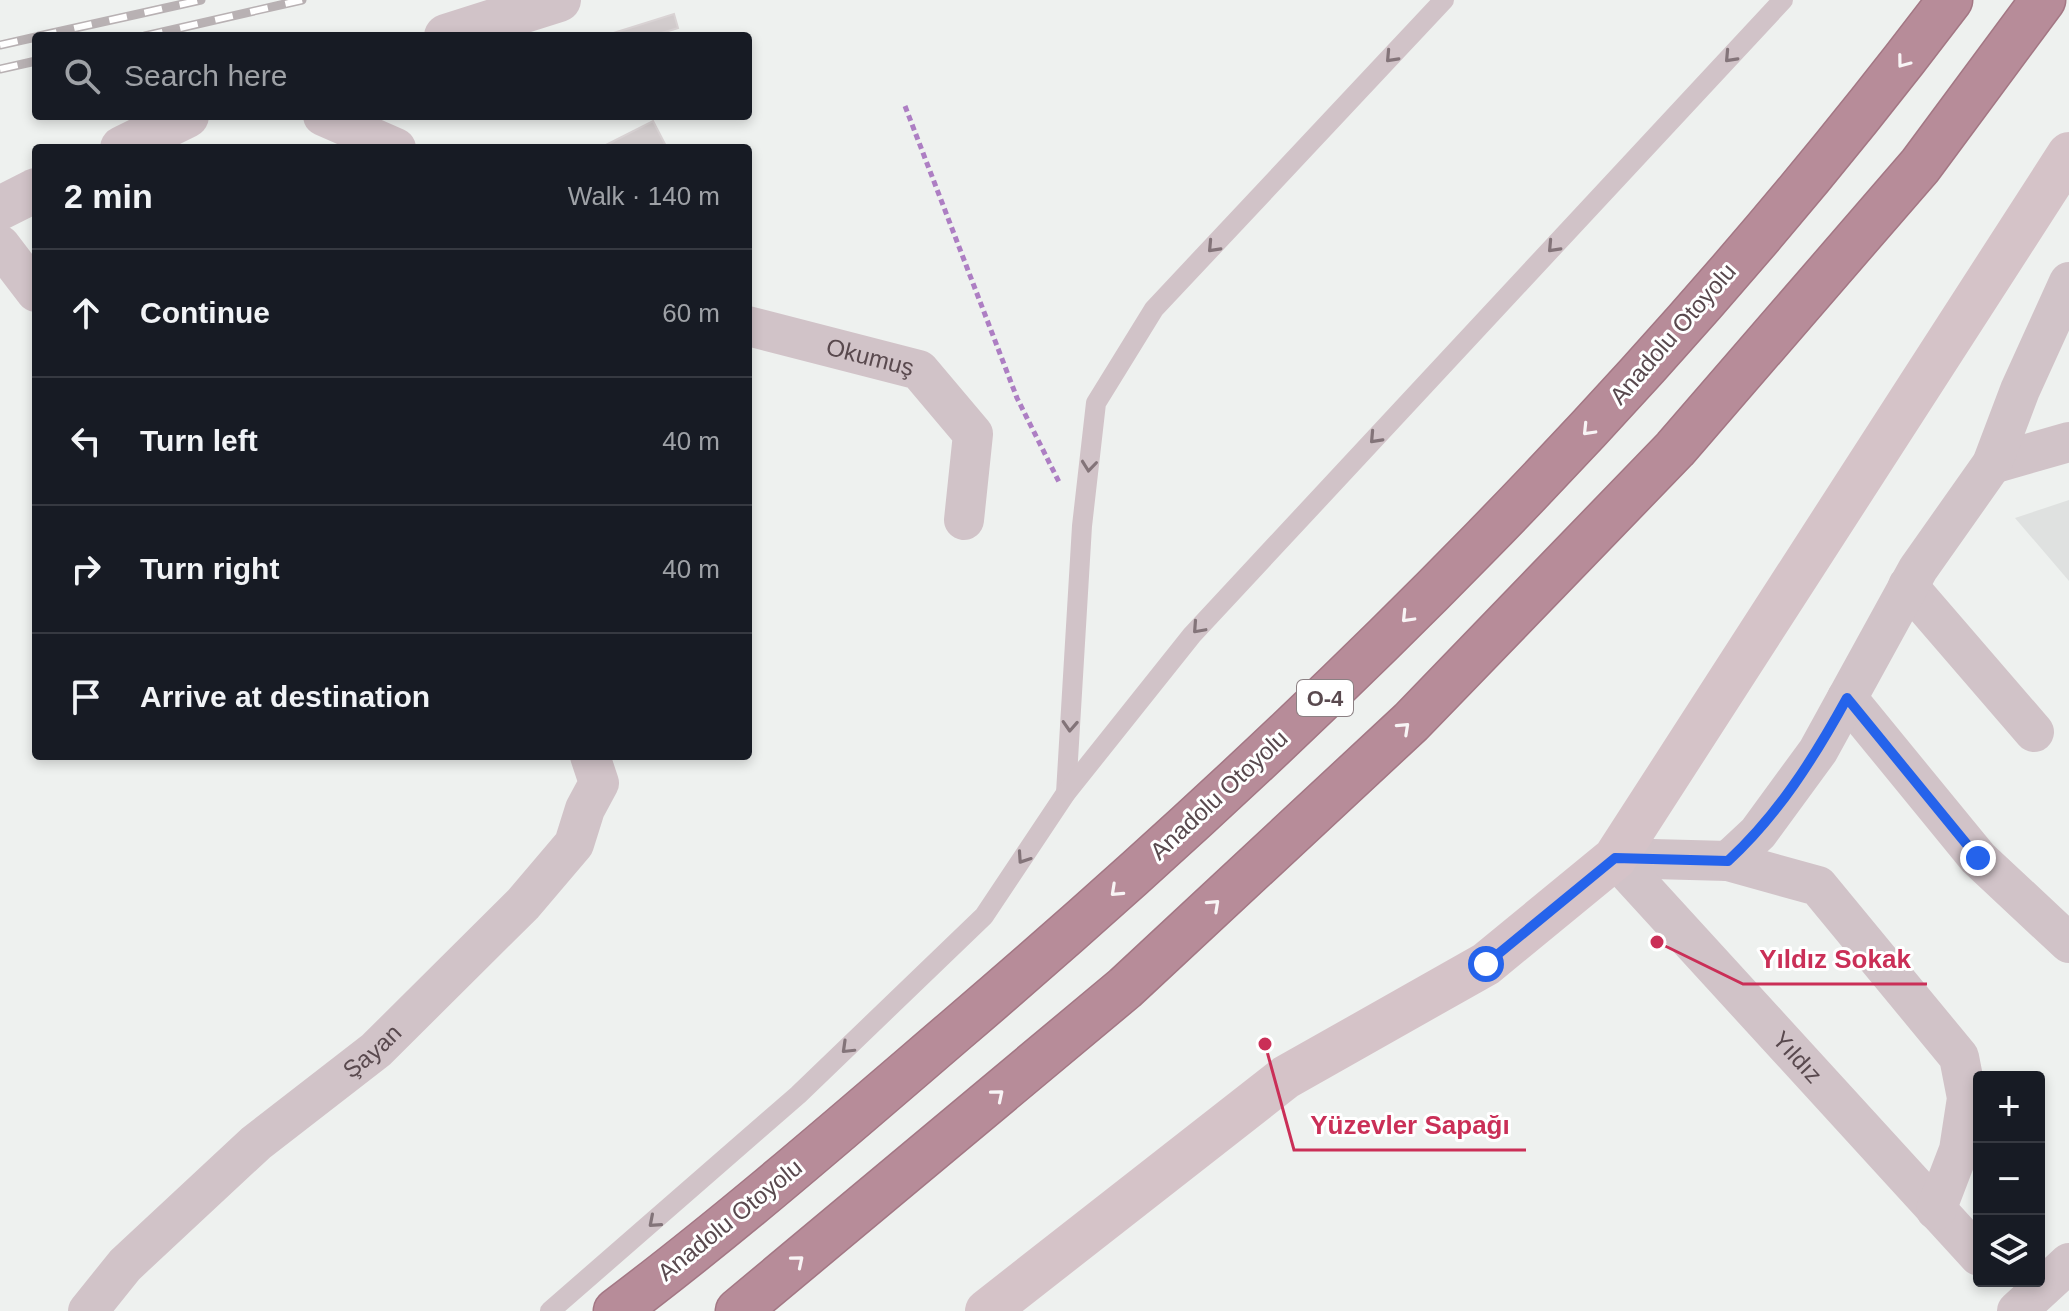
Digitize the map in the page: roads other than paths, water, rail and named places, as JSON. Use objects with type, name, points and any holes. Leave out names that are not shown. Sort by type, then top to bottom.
[{"type":"highway","name":"Anadolu Otoyolu","points":[[616,1311],[705,1244],[1074,929],[1359,666],[1622,394],[1867,110],[1950,0]]},
{"type":"highway","points":[[738,1311],[1125,988],[1411,722],[1685,437],[1920,166],[2043,0]]},
{"type":"main road","points":[[987,1311],[1286,1077],[1486,964],[1615,858],[2069,154]]},
{"type":"street","points":[[459,32],[559,0]]},
{"type":"street","points":[[130,144],[179,120]]},
{"type":"street","points":[[332,120],[387,144]]},
{"type":"street","points":[[0,208],[32,192]]},
{"type":"street","points":[[1728,861],[1758,833],[1818,751],[1908,586],[1992,464],[2020,390],[2069,282]]},
{"type":"street","name":"Okumuş","points":[[752,327],[919,370],[973,434],[964,520]]},
{"type":"street","points":[[1992,464],[2069,442]]},
{"type":"street","points":[[1908,586],[2034,732]]},
{"type":"street","points":[[1847,698],[1978,858],[2069,943]]},
{"type":"street","name":"Şayan","points":[[88,1311],[125,1265],[256,1143],[376,1050],[523,904],[574,844],[585,809],[599,783],[591,760]]},
{"type":"street","points":[[1615,858],[1728,861],[1818,886],[1959,1057],[1967,1098],[1959,1150],[1936,1210]]},
{"type":"street","name":"Yıldız","points":[[1615,858],[1973,1250]]},
{"type":"street","points":[[2018,1302],[2069,1263]]},
{"type":"lane","points":[[1066,793],[1082,526],[1096,403],[1154,309],[1444,0]]},
{"type":"lane","points":[[550,1311],[798,1095],[984,916],[1066,793],[1192,635],[1783,0]]},
{"type":"railway","points":[[57,32],[201,0]]},
{"type":"railway","points":[[162,32],[302,0]]},
{"type":"railway","points":[[0,45],[32,38]]},
{"type":"railway","points":[[0,69],[32,62]]},
{"type":"place","name":"Yıldız Sokak","points":[[1657,942]]},
{"type":"place","name":"Yüzevler Sapağı","points":[[1265,1044]]}]
